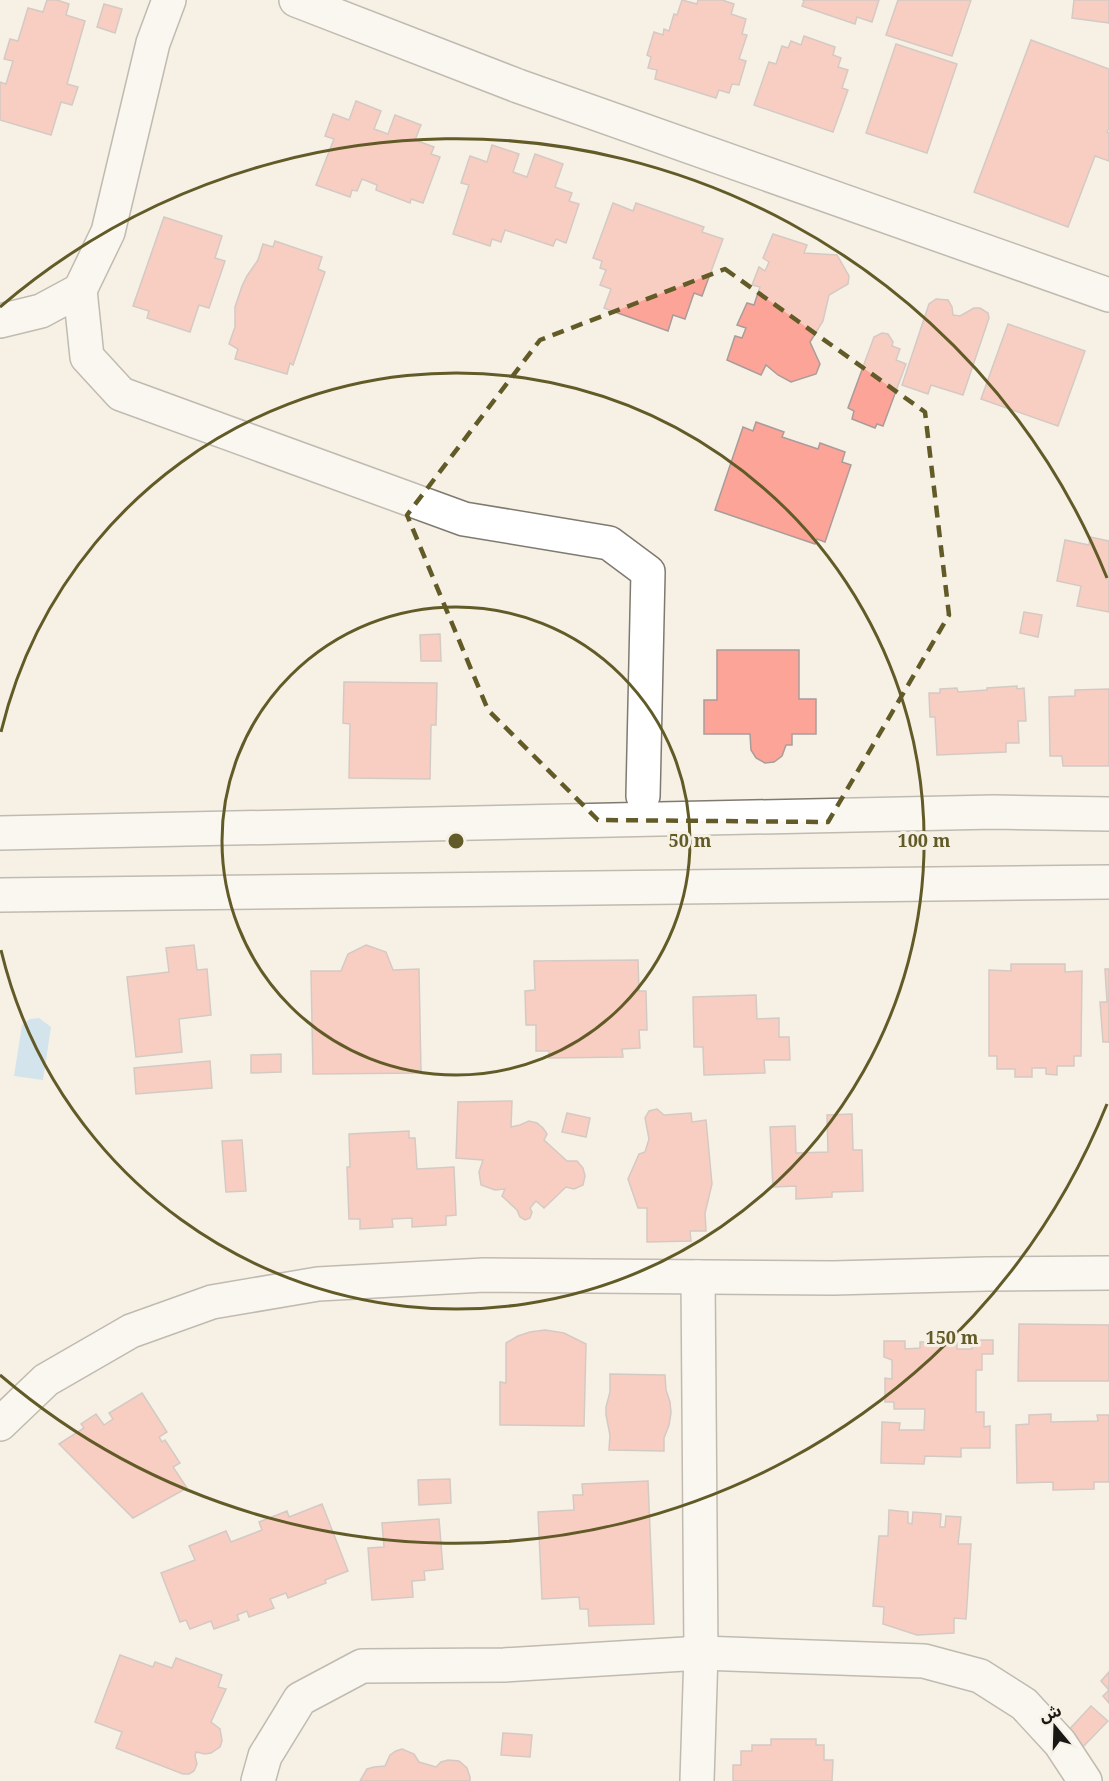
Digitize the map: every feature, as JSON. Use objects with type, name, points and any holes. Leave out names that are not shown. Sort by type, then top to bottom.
[{"type":"street","points":[[169,0],[153,43],[108,232],[80,290],[87,357],[121,394],[464,519],[609,543],[648,572],[643,796]]},
{"type":"street","points":[[296,0],[530,90],[1109,295]]},
{"type":"street","points":[[0,321],[41,311],[80,290]]},
{"type":"street","points":[[0,833],[982,813],[1109,814]]},
{"type":"street","points":[[0,895],[1109,882]]},
{"type":"street","points":[[0,1424],[46,1380],[131,1331],[212,1302],[318,1284],[473,1275],[833,1278],[1109,1273]]},
{"type":"street","points":[[697,1781],[701,1653],[698,1277]]},
{"type":"street","points":[[258,1781],[265,1756],[300,1698],[362,1666],[504,1665],[701,1653],[924,1661],[980,1676],[1024,1704],[1060,1743],[1085,1781]]},
{"type":"highlighted area","points":[[725,269],[925,412],[949,615],[828,822],[598,820],[488,710],[407,515],[540,340]]},
{"type":"water","points":[[39,1018],[51,1027],[43,1080],[14,1076],[22,1025],[30,1019]]},
{"type":"building","points":[[47,0],[69,4],[66,15],[85,21],[67,84],[78,87],[72,105],[61,102],[51,135],[0,120],[0,82],[6,84],[13,61],[4,59],[10,39],[18,41],[28,8],[43,12]]},
{"type":"building","points":[[682,0],[697,4],[698,0],[722,0],[734,4],[731,14],[746,19],[742,34],[747,35],[739,59],[746,61],[739,85],[732,84],[729,93],[719,90],[716,98],[655,79],[657,70],[648,68],[651,57],[647,55],[654,32],[663,35],[664,29],[669,31],[674,14],[677,15]]},
{"type":"building","points":[[803,0],[879,0],[872,22],[857,17],[855,24],[802,6]]},
{"type":"building","points":[[898,0],[971,0],[952,56],[886,35]]},
{"type":"building","points":[[1074,0],[1109,0],[1109,23],[1072,18]]},
{"type":"building","points":[[104,4],[122,9],[115,33],[97,27]]},
{"type":"building","points":[[804,36],[835,47],[833,55],[841,58],[838,67],[848,70],[842,88],[848,90],[833,132],[754,105],[769,62],[776,64],[782,46],[788,48],[791,41],[801,45]]},
{"type":"building","points":[[1031,40],[1109,69],[1109,128],[1107,132],[1109,133],[1109,161],[1095,156],[1068,227],[974,192]]},
{"type":"building","points":[[896,44],[957,64],[927,153],[866,133]]},
{"type":"building","points":[[356,101],[381,111],[374,129],[388,134],[395,115],[421,125],[415,140],[434,147],[431,154],[440,157],[423,203],[411,199],[410,203],[376,190],[377,185],[362,179],[357,191],[352,190],[350,197],[316,185],[334,139],[325,136],[333,114],[349,120]]},
{"type":"building","points":[[492,145],[519,154],[513,172],[527,177],[535,154],[563,164],[555,187],[572,193],[569,201],[579,204],[566,243],[556,239],[553,246],[505,230],[501,242],[492,239],[490,246],[453,234],[469,185],[461,183],[470,156],[487,162]]},
{"type":"building","points":[[613,203],[633,211],[636,203],[704,227],[702,232],[723,239],[702,296],[694,293],[685,319],[673,315],[668,331],[604,308],[611,289],[600,285],[606,270],[600,268],[602,261],[593,258]]},
{"type":"building","points":[[164,217],[222,236],[215,258],[225,261],[209,308],[199,305],[190,332],[147,318],[149,311],[133,306]]},
{"type":"building","points":[[773,234],[807,245],[804,253],[837,255],[849,276],[848,284],[829,295],[823,321],[810,342],[820,364],[816,374],[791,382],[766,365],[761,375],[727,360],[735,336],[742,338],[746,328],[737,325],[747,303],[754,305],[760,287],[752,285],[759,267],[765,271],[769,262],[763,258]]},
{"type":"building","points":[[275,241],[322,257],[318,269],[325,272],[293,365],[290,363],[287,374],[235,359],[238,349],[229,344],[235,327],[235,307],[242,286],[258,260],[263,244],[273,247]]},
{"type":"building","points":[[936,299],[948,300],[953,315],[960,316],[974,308],[980,308],[988,313],[989,318],[963,395],[931,385],[928,394],[902,385],[929,304]]},
{"type":"building","points":[[1008,324],[1085,351],[1058,426],[981,399]]},
{"type":"building","points":[[882,333],[888,334],[893,342],[892,346],[900,349],[896,360],[906,364],[883,426],[877,424],[875,428],[852,419],[854,411],[848,408],[874,337]]},
{"type":"building","points":[[756,422],[784,432],[782,437],[818,449],[820,443],[845,452],[842,462],[851,465],[825,542],[817,539],[815,544],[715,510],[743,427],[753,431]]},
{"type":"building","points":[[1090,537],[1109,541],[1109,612],[1077,606],[1081,586],[1057,581],[1065,540],[1089,545]]},
{"type":"building","points":[[1024,612],[1042,615],[1038,637],[1020,633]]},
{"type":"building","points":[[440,634],[441,661],[421,661],[420,635]]},
{"type":"building","points":[[717,650],[799,650],[799,699],[816,699],[816,734],[792,734],[792,745],[786,745],[782,756],[774,762],[765,763],[756,758],[751,750],[750,734],[704,734],[704,700],[717,700]]},
{"type":"building","points":[[344,682],[437,683],[436,725],[431,725],[430,779],[349,778],[350,724],[343,723]]},
{"type":"building","points":[[1017,686],[1017,689],[1024,688],[1026,721],[1018,721],[1019,743],[1006,743],[1006,752],[937,755],[935,717],[930,717],[929,693],[940,693],[940,689],[957,688],[958,692]]},
{"type":"building","points":[[1109,689],[1109,766],[1063,766],[1062,756],[1050,756],[1049,697],[1075,696],[1075,690]]},
{"type":"building","points":[[194,945],[197,970],[207,969],[211,1015],[179,1019],[182,1052],[136,1057],[127,977],[169,972],[166,948]]},
{"type":"building","points":[[366,945],[386,952],[393,970],[419,969],[421,1073],[313,1074],[311,971],[341,971],[348,954]]},
{"type":"building","points":[[638,960],[639,991],[646,991],[647,1030],[639,1030],[640,1048],[622,1049],[623,1057],[549,1058],[549,1051],[536,1051],[536,1025],[526,1025],[525,991],[535,990],[534,961]]},
{"type":"building","points":[[1011,964],[1065,964],[1065,972],[1082,971],[1081,1056],[1074,1056],[1074,1066],[1057,1066],[1057,1075],[1046,1074],[1046,1068],[1032,1068],[1032,1077],[1015,1077],[1015,1069],[997,1069],[997,1056],[989,1056],[989,970],[1011,971]]},
{"type":"building","points":[[1105,969],[1109,969],[1109,1042],[1103,1042],[1100,1002],[1107,1002]]},
{"type":"building","points":[[756,995],[757,1019],[779,1018],[779,1037],[789,1037],[790,1060],[764,1060],[765,1073],[704,1075],[703,1047],[694,1047],[693,997]]},
{"type":"building","points":[[281,1054],[281,1072],[251,1073],[251,1055]]},
{"type":"building","points":[[210,1061],[212,1088],[136,1094],[134,1068]]},
{"type":"building","points":[[512,1101],[511,1127],[529,1121],[537,1123],[547,1134],[544,1140],[567,1161],[577,1161],[583,1168],[585,1176],[583,1185],[574,1189],[566,1187],[544,1208],[536,1201],[530,1208],[532,1212],[530,1218],[525,1220],[502,1196],[505,1189],[495,1190],[481,1185],[479,1172],[483,1160],[456,1158],[458,1102]]},
{"type":"building","points":[[657,1109],[664,1115],[691,1113],[692,1122],[706,1120],[712,1184],[705,1213],[706,1231],[690,1231],[691,1241],[647,1242],[647,1208],[638,1208],[628,1179],[639,1154],[645,1152],[649,1139],[645,1118],[649,1111]]},
{"type":"building","points":[[567,1113],[590,1118],[586,1137],[562,1132]]},
{"type":"building","points":[[852,1114],[853,1150],[862,1150],[863,1191],[832,1192],[832,1197],[796,1199],[796,1186],[773,1187],[770,1127],[795,1126],[796,1153],[828,1152],[827,1115]]},
{"type":"building","points":[[409,1131],[409,1138],[415,1138],[417,1169],[454,1167],[456,1215],[446,1216],[446,1225],[412,1227],[412,1218],[392,1219],[393,1227],[360,1229],[360,1219],[349,1219],[347,1167],[350,1167],[349,1134]]},
{"type":"building","points":[[242,1140],[246,1191],[226,1192],[222,1141]]},
{"type":"building","points":[[1019,1324],[1109,1325],[1109,1381],[1018,1381]]},
{"type":"building","points":[[545,1330],[564,1333],[586,1344],[584,1426],[500,1425],[500,1382],[506,1383],[506,1343],[530,1332]]},
{"type":"building","points":[[972,1340],[993,1340],[993,1354],[982,1354],[982,1370],[976,1370],[976,1412],[984,1412],[984,1427],[990,1426],[990,1448],[961,1448],[961,1457],[925,1456],[924,1464],[881,1463],[882,1422],[900,1423],[899,1430],[924,1430],[925,1409],[894,1409],[894,1402],[885,1402],[885,1378],[892,1379],[892,1360],[884,1357],[884,1341],[905,1341],[905,1349],[920,1348],[920,1342],[957,1342],[957,1349],[972,1349]]},
{"type":"building","points":[[610,1374],[665,1375],[671,1413],[664,1438],[664,1451],[609,1450],[610,1435],[606,1407],[610,1392]]},
{"type":"building","points":[[142,1393],[167,1432],[159,1437],[162,1442],[165,1440],[180,1463],[173,1467],[187,1488],[133,1518],[59,1444],[84,1428],[81,1424],[96,1414],[104,1425],[113,1419],[109,1413]]},
{"type":"building","points":[[1051,1414],[1051,1422],[1098,1421],[1097,1415],[1109,1415],[1109,1482],[1094,1482],[1094,1489],[1053,1490],[1053,1482],[1017,1483],[1016,1425],[1029,1424],[1029,1415]]},
{"type":"building","points":[[450,1479],[451,1503],[419,1505],[418,1480]]},
{"type":"building","points":[[648,1481],[654,1624],[589,1626],[588,1609],[580,1609],[579,1597],[542,1599],[538,1512],[574,1510],[573,1495],[583,1495],[582,1484]]},
{"type":"building","points":[[322,1504],[348,1571],[325,1580],[326,1583],[288,1598],[286,1593],[270,1599],[274,1608],[249,1617],[247,1611],[237,1615],[239,1620],[214,1629],[211,1621],[190,1629],[186,1620],[180,1622],[161,1573],[195,1560],[189,1546],[226,1531],[231,1542],[262,1530],[259,1522],[287,1511],[289,1517]]},
{"type":"building","points":[[889,1510],[908,1512],[908,1523],[912,1524],[913,1512],[941,1514],[940,1527],[945,1527],[946,1516],[961,1517],[958,1544],[971,1544],[966,1619],[954,1618],[954,1633],[917,1635],[883,1624],[884,1607],[873,1606],[879,1536],[888,1536]]},
{"type":"building","points":[[439,1519],[443,1569],[424,1571],[425,1580],[412,1581],[413,1597],[372,1600],[368,1548],[384,1547],[382,1523]]},
{"type":"building","points":[[120,1655],[153,1667],[155,1662],[172,1668],[176,1658],[222,1675],[218,1687],[226,1689],[211,1722],[220,1729],[222,1741],[220,1747],[211,1753],[196,1752],[197,1764],[194,1771],[183,1774],[116,1748],[122,1732],[95,1722]]},
{"type":"building","points":[[1109,1672],[1109,1690],[1101,1681]]},
{"type":"building","points":[[1109,1690],[1109,1703],[1103,1696]]},
{"type":"building","points":[[1091,1706],[1108,1721],[1080,1750],[1064,1735]]},
{"type":"building","points":[[503,1733],[532,1735],[530,1757],[501,1755]]},
{"type":"building","points":[[771,1739],[816,1739],[816,1745],[824,1745],[824,1760],[833,1760],[832,1781],[733,1781],[733,1765],[741,1765],[741,1751],[752,1751],[752,1745],[771,1745]]},
{"type":"building","points":[[402,1749],[414,1754],[419,1762],[436,1767],[448,1760],[459,1761],[467,1768],[470,1781],[360,1781],[367,1769],[385,1766],[390,1755]]}]
